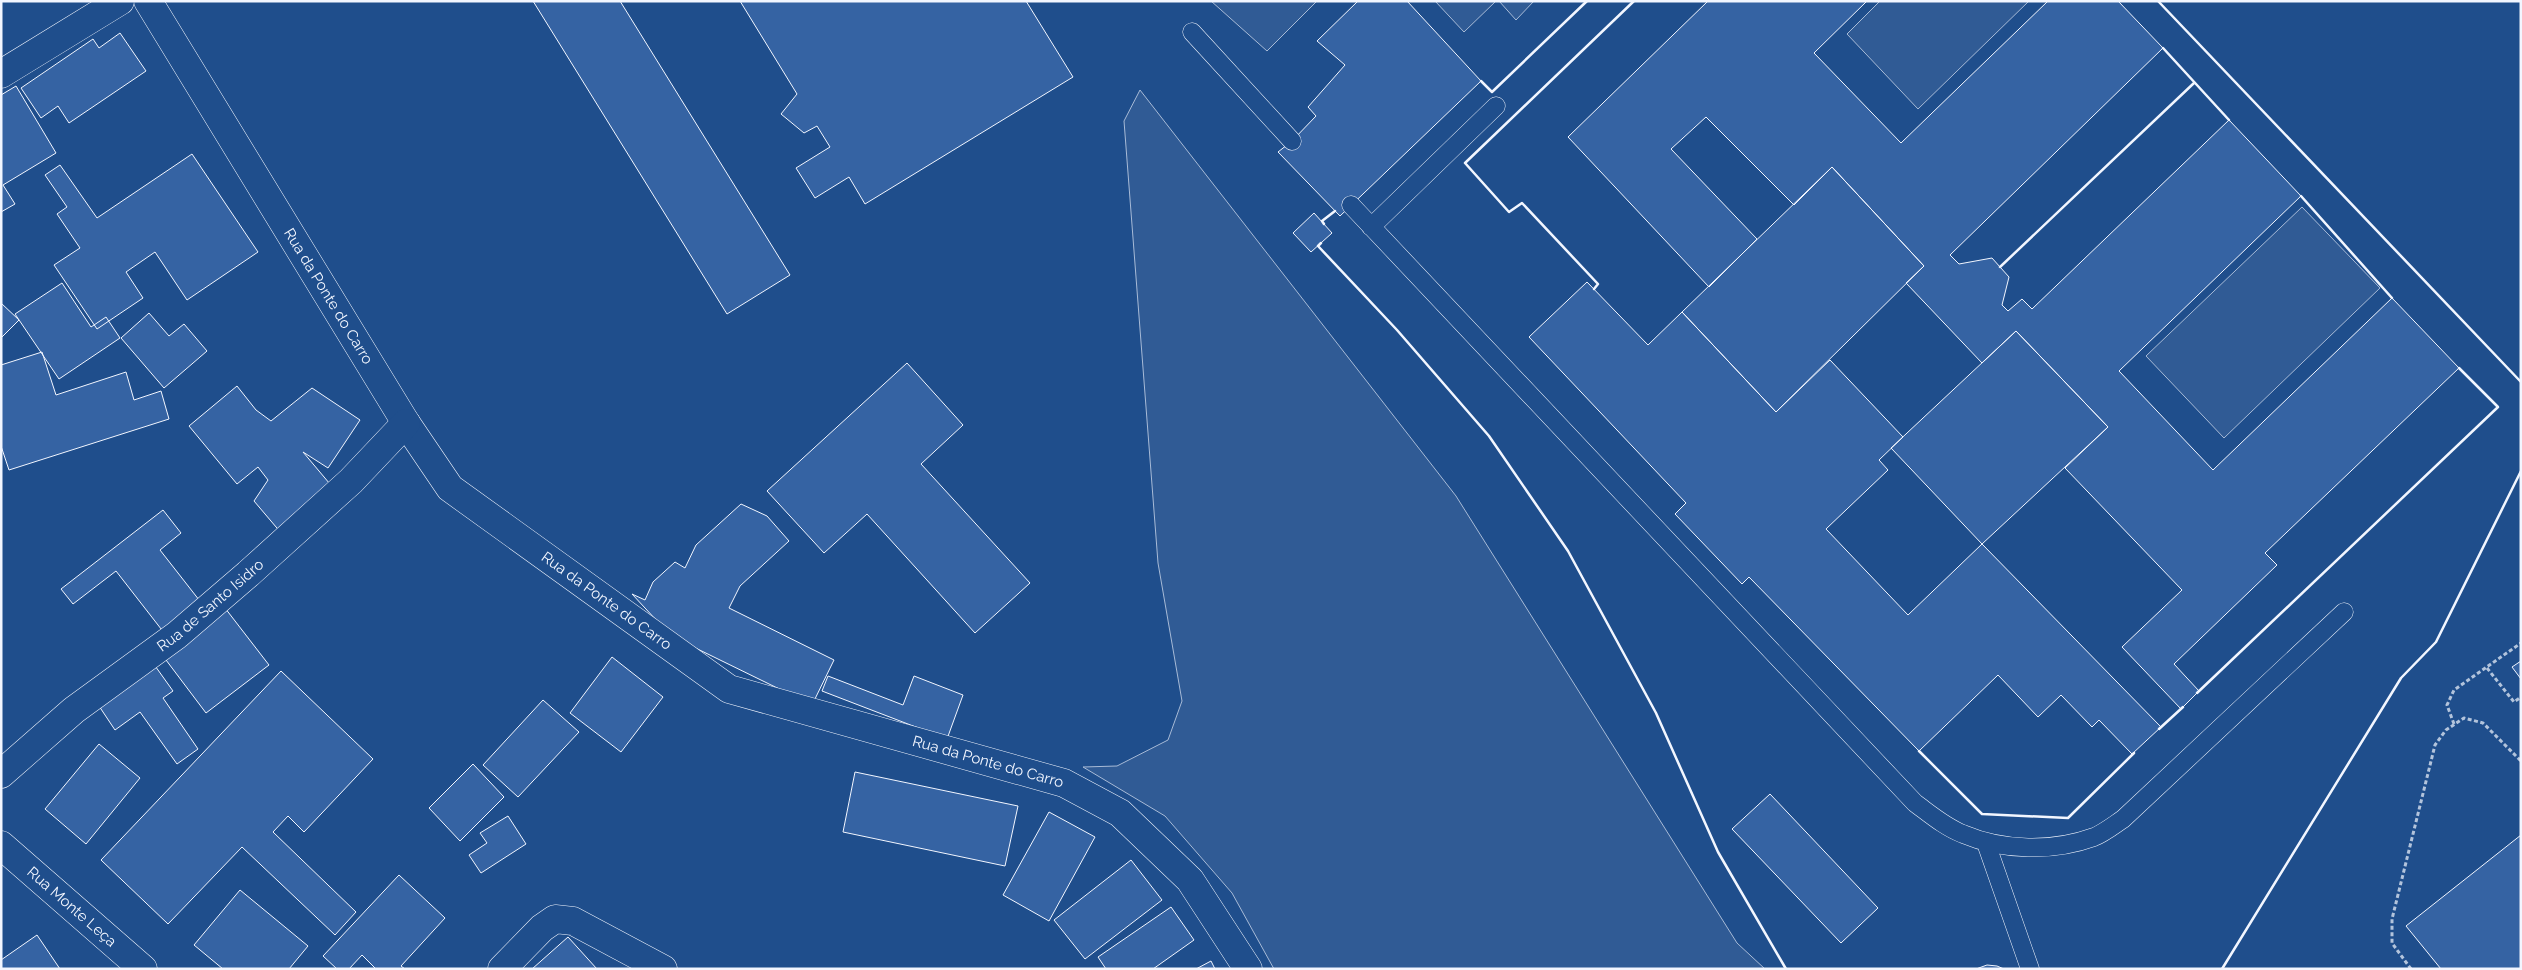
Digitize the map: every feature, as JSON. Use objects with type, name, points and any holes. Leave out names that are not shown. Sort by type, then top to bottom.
[{"type":"street","points":[[1,74],[120,1]]},
{"type":"street","name":"Rua da Ponte do Carro","points":[[148,1],[406,422],[450,488],[729,689],[1064,782],[1120,813],[1190,880],[1248,969]]},
{"type":"street","name":"Rua de Santo Isidro","points":[[1,774],[74,710],[177,635],[248,574],[351,481],[406,422]]},
{"type":"street","name":"Rua Monte Leça","points":[[1,845],[143,969]]},
{"type":"street","points":[[502,969],[542,928],[555,919],[573,921],[664,969]]},
{"type":"lane","points":[[1192,32],[1292,141]]},
{"type":"lane","points":[[1371,227],[1496,106]]},
{"type":"lane","points":[[1351,205],[1915,803],[1961,834],[1986,843],[2024,847],[2065,846],[2095,836],[2123,819],[2344,612]]},
{"type":"lane","points":[[1986,843],[2030,969]]},
{"type":"path","points":[[2454,724],[2447,705],[2454,690],[2521,643]]},
{"type":"path","points":[[2487,668],[2514,702],[2521,697]]},
{"type":"path","points":[[2411,969],[2392,943],[2392,919],[2436,745],[2446,730],[2464,718],[2483,722],[2521,761]]},
{"type":"shaded area","points":[[1211,1],[1317,1],[1267,51]]},
{"type":"shaded area","points":[[1435,1],[1496,1],[1464,32]]},
{"type":"shaded area","points":[[1499,1],[1534,1],[1516,20]]},
{"type":"shaded area","points":[[1880,1],[2029,1],[1918,109],[1847,34]]},
{"type":"shaded area","points":[[1140,90],[1456,496],[1737,943],[1765,969],[1274,969],[1232,893],[1165,816],[1083,767],[1117,766],[1168,740],[1182,701],[1158,563],[1124,121]]},
{"type":"shaded area","points":[[2302,207],[2380,288],[2224,438],[2146,356]]},
{"type":"building","points":[[533,1],[620,1],[790,275],[727,314]]},
{"type":"building","points":[[740,1],[1026,1],[1073,77],[865,204],[849,177],[815,198],[796,168],[830,147],[817,126],[804,133],[781,114],[797,94]]},
{"type":"building","points":[[1358,1],[1407,1],[1481,81],[1340,216],[1278,152],[1292,141],[1316,116],[1308,107],[1345,65],[1317,41]]},
{"type":"building","points":[[1708,1],[1867,1],[1814,53],[1901,143],[2048,1],[2118,1],[2163,48],[1950,255],[1959,264],[1992,258],[2009,277],[2002,305],[2008,311],[2022,299],[2032,309],[2229,120],[2301,196],[2119,371],[2213,470],[2392,298],[2459,368],[2265,553],[2277,565],[2174,664],[2199,691],[2181,709],[2122,647],[2182,590],[2065,468],[2108,427],[2016,331],[1982,363],[1906,283],[1924,266],[1832,167],[1794,205],[1706,117],[1671,149],[1757,239],[1709,287],[1568,137]]},
{"type":"building","points":[[120,33],[146,71],[69,123],[58,106],[41,118],[21,88],[93,39],[99,48]]},
{"type":"building","points":[[16,86],[56,153],[3,185],[15,204],[1,212],[1,95]]},
{"type":"building","points":[[192,154],[258,252],[187,300],[155,252],[126,272],[143,298],[97,329],[54,265],[80,248],[57,214],[67,207],[45,175],[60,165],[97,218]]},
{"type":"building","points":[[1832,167],[1924,266],[1776,412],[1682,312]]},
{"type":"building","points":[[1314,213],[1332,233],[1311,252],[1293,233]]},
{"type":"building","points":[[1587,282],[1648,345],[1682,312],[1776,412],[1830,360],[1903,437],[1879,460],[1888,470],[1826,529],[1908,615],[1982,544],[2161,727],[2132,754],[2099,720],[2092,727],[2061,695],[2038,717],[1998,675],[1919,751],[1749,577],[1742,584],[1675,514],[1686,503],[1529,337]]},
{"type":"building","points":[[62,283],[91,327],[106,317],[120,338],[59,379],[15,314]]},
{"type":"building","points":[[1,303],[19,320],[1,338]]},
{"type":"building","points":[[149,313],[169,336],[184,324],[207,351],[164,388],[121,338]]},
{"type":"building","points":[[2016,331],[2108,427],[1982,544],[1891,448]]},
{"type":"building","points":[[42,352],[56,395],[126,372],[134,400],[161,391],[169,419],[9,470],[1,446],[1,365]]},
{"type":"building","points":[[907,363],[963,425],[921,464],[1030,583],[975,633],[867,514],[824,553],[767,491]]},
{"type":"building","points":[[237,386],[256,410],[271,421],[312,388],[360,420],[328,468],[303,452],[335,490],[282,534],[254,501],[268,480],[258,467],[237,484],[189,426]]},
{"type":"building","points":[[741,504],[767,516],[789,541],[740,586],[729,608],[834,660],[812,705],[671,636],[632,594],[645,600],[653,582],[675,562],[685,568],[696,545]]},
{"type":"building","points":[[163,510],[181,533],[160,550],[203,605],[165,634],[116,571],[73,604],[61,589]]},
{"type":"building","points":[[225,608],[269,665],[206,713],[163,656]]},
{"type":"building","points":[[612,657],[663,697],[621,752],[570,713]]},
{"type":"building","points":[[2521,661],[2521,679],[2512,667]]},
{"type":"building","points":[[153,663],[173,691],[163,698],[198,749],[177,764],[140,712],[115,730],[97,703]]},
{"type":"building","points":[[281,671],[373,759],[304,832],[288,816],[273,832],[356,912],[335,935],[242,847],[168,924],[101,860]]},
{"type":"building","points":[[828,676],[903,705],[914,676],[963,695],[947,739],[822,691]]},
{"type":"building","points":[[543,700],[579,732],[518,797],[483,765]]},
{"type":"building","points":[[99,744],[140,778],[86,844],[45,809]]},
{"type":"building","points":[[473,764],[504,797],[460,841],[429,808]]},
{"type":"building","points":[[855,772],[1018,806],[1005,866],[843,832]]},
{"type":"building","points":[[1770,794],[1878,908],[1841,943],[1732,829]]},
{"type":"building","points":[[1049,812],[1095,837],[1049,921],[1003,895]]},
{"type":"building","points":[[508,816],[526,844],[481,873],[469,855],[487,843],[480,833]]},
{"type":"building","points":[[2521,835],[2521,969],[2441,969],[2406,926]]},
{"type":"building","points":[[1131,860],[1162,900],[1085,959],[1054,920]]},
{"type":"building","points":[[399,875],[445,918],[401,966],[405,969],[376,969],[362,955],[349,969],[337,969],[323,956]]},
{"type":"building","points":[[240,890],[308,946],[289,969],[223,969],[194,945]]},
{"type":"building","points":[[1171,907],[1194,940],[1153,969],[1106,969],[1098,957]]},
{"type":"building","points":[[37,935],[60,969],[1,969],[1,960]]},
{"type":"building","points":[[568,937],[597,969],[532,969]]},
{"type":"building","points":[[1211,961],[1215,969],[1196,969]]},
{"type":"building","points":[[1987,965],[1997,966],[2004,969],[1976,969]]},
{"type":"wall","points":[[1481,81],[1492,92],[1587,1]]},
{"type":"wall","points":[[1594,289],[1598,284],[1522,203],[1509,212],[1465,163],[1634,1]]},
{"type":"wall","points":[[2158,1],[2521,382]]},
{"type":"wall","points":[[2163,48],[2229,120]]},
{"type":"wall","points":[[2000,267],[2194,83]]},
{"type":"wall","points":[[2301,196],[2392,298]]},
{"type":"wall","points":[[1324,224],[1322,221],[1335,211]]},
{"type":"wall","points":[[1321,243],[1318,246],[1397,330],[1489,436],[1568,551],[1656,713],[1718,852],[1786,969]]},
{"type":"wall","points":[[2197,693],[2498,407],[2459,368]]},
{"type":"wall","points":[[2222,969],[2401,678],[2436,642],[2521,471]]},
{"type":"wall","points":[[2159,729],[2183,707]]},
{"type":"wall","points":[[1919,751],[1982,814],[2068,818],[2134,753]]}]
